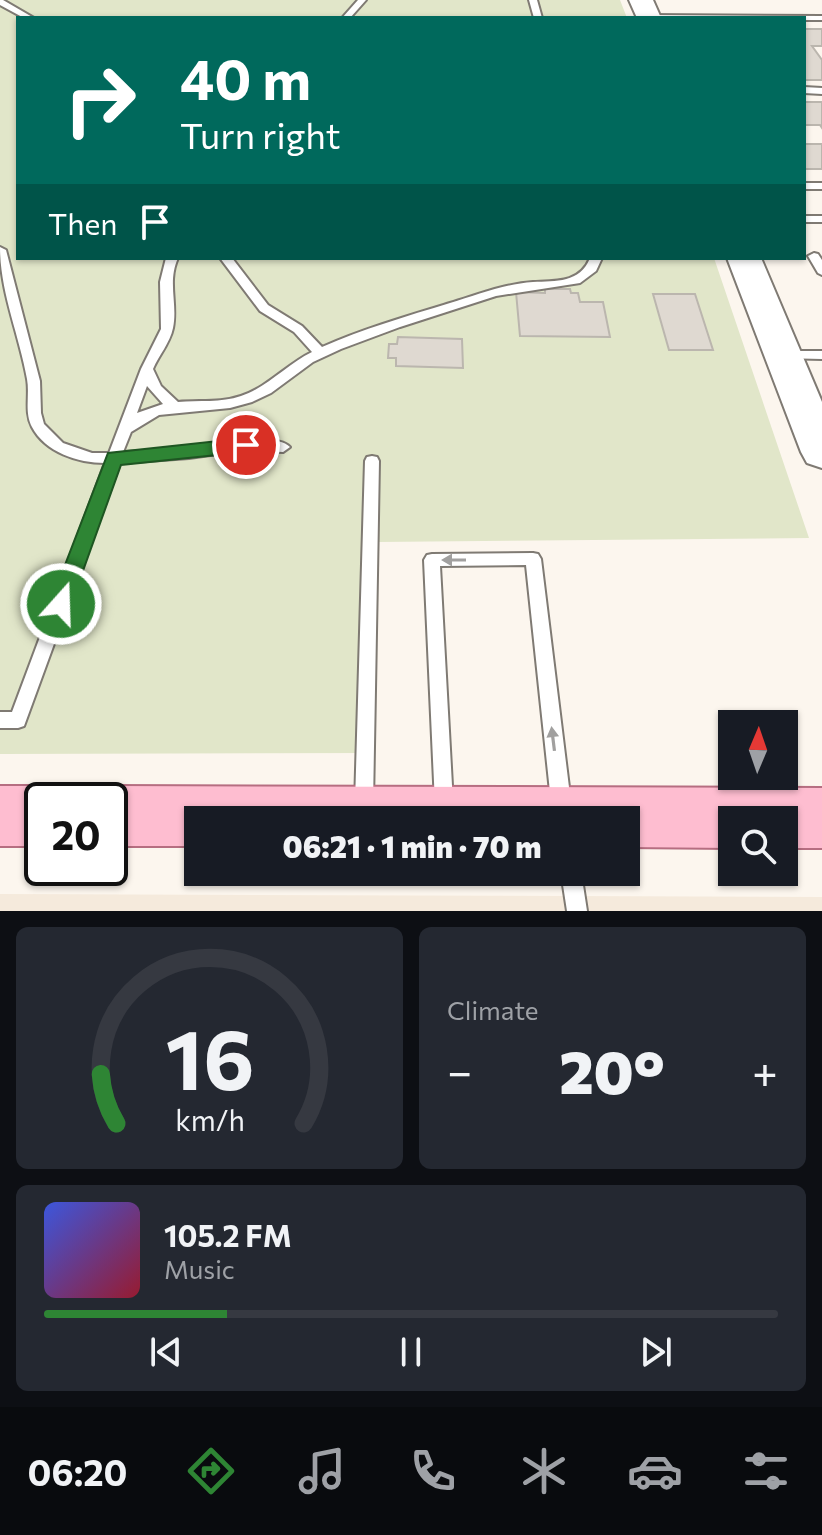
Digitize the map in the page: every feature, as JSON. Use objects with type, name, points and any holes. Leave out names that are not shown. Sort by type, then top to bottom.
[{"type":"main road","points":[[745,260],[803,355],[822,452]]},
{"type":"main road","points":[[0,816],[24,816]]},
{"type":"main road","points":[[128,816],[184,816]]},
{"type":"main road","points":[[640,831],[822,818]]},
{"type":"lane","points":[[348,16],[362,0]]},
{"type":"lane","points":[[0,2],[26,16]]},
{"type":"lane","points":[[0,250],[34,381],[34,413],[38,426],[58,447],[92,458],[189,453],[246,445],[283,447]]},
{"type":"lane","points":[[814,256],[822,271]]},
{"type":"lane","points":[[0,720],[18,720],[147,369],[159,350],[168,321],[165,276],[171,260]]},
{"type":"lane","points":[[228,260],[264,308],[298,329],[320,353]]},
{"type":"lane","points":[[125,429],[138,417],[173,405],[225,404],[244,400],[273,387],[293,367],[320,353],[477,298],[527,286],[575,281],[595,265],[596,260]]},
{"type":"lane","points":[[147,369],[156,390],[173,405]]},
{"type":"lane","points":[[364,806],[372,461]]},
{"type":"lane","points":[[443,806],[432,560],[533,559],[562,806]]},
{"type":"lane","points":[[573,886],[577,911]]},
{"type":"shaded area","points":[[0,894],[822,897],[822,911],[0,911]]},
{"type":"green space","points":[[0,0],[620,0],[626,16],[16,16],[16,260],[715,260],[809,538],[378,542],[375,753],[0,754]]},
{"type":"building","points":[[806,29],[822,29],[822,46],[812,46],[822,60],[822,80],[806,80]]},
{"type":"building","points":[[806,102],[822,102],[822,128],[820,125],[806,125]]},
{"type":"building","points":[[806,144],[822,144],[822,169],[806,169]]},
{"type":"building","points":[[545,289],[570,289],[571,293],[578,293],[580,302],[603,302],[610,337],[520,336],[516,292],[545,293]]},
{"type":"building","points":[[653,294],[695,294],[713,350],[669,350]]},
{"type":"building","points":[[398,337],[462,339],[463,368],[396,366],[396,358],[388,358],[389,344],[397,344]]},
{"type":"route","points":[[61,604],[114,458],[246,445]]}]
